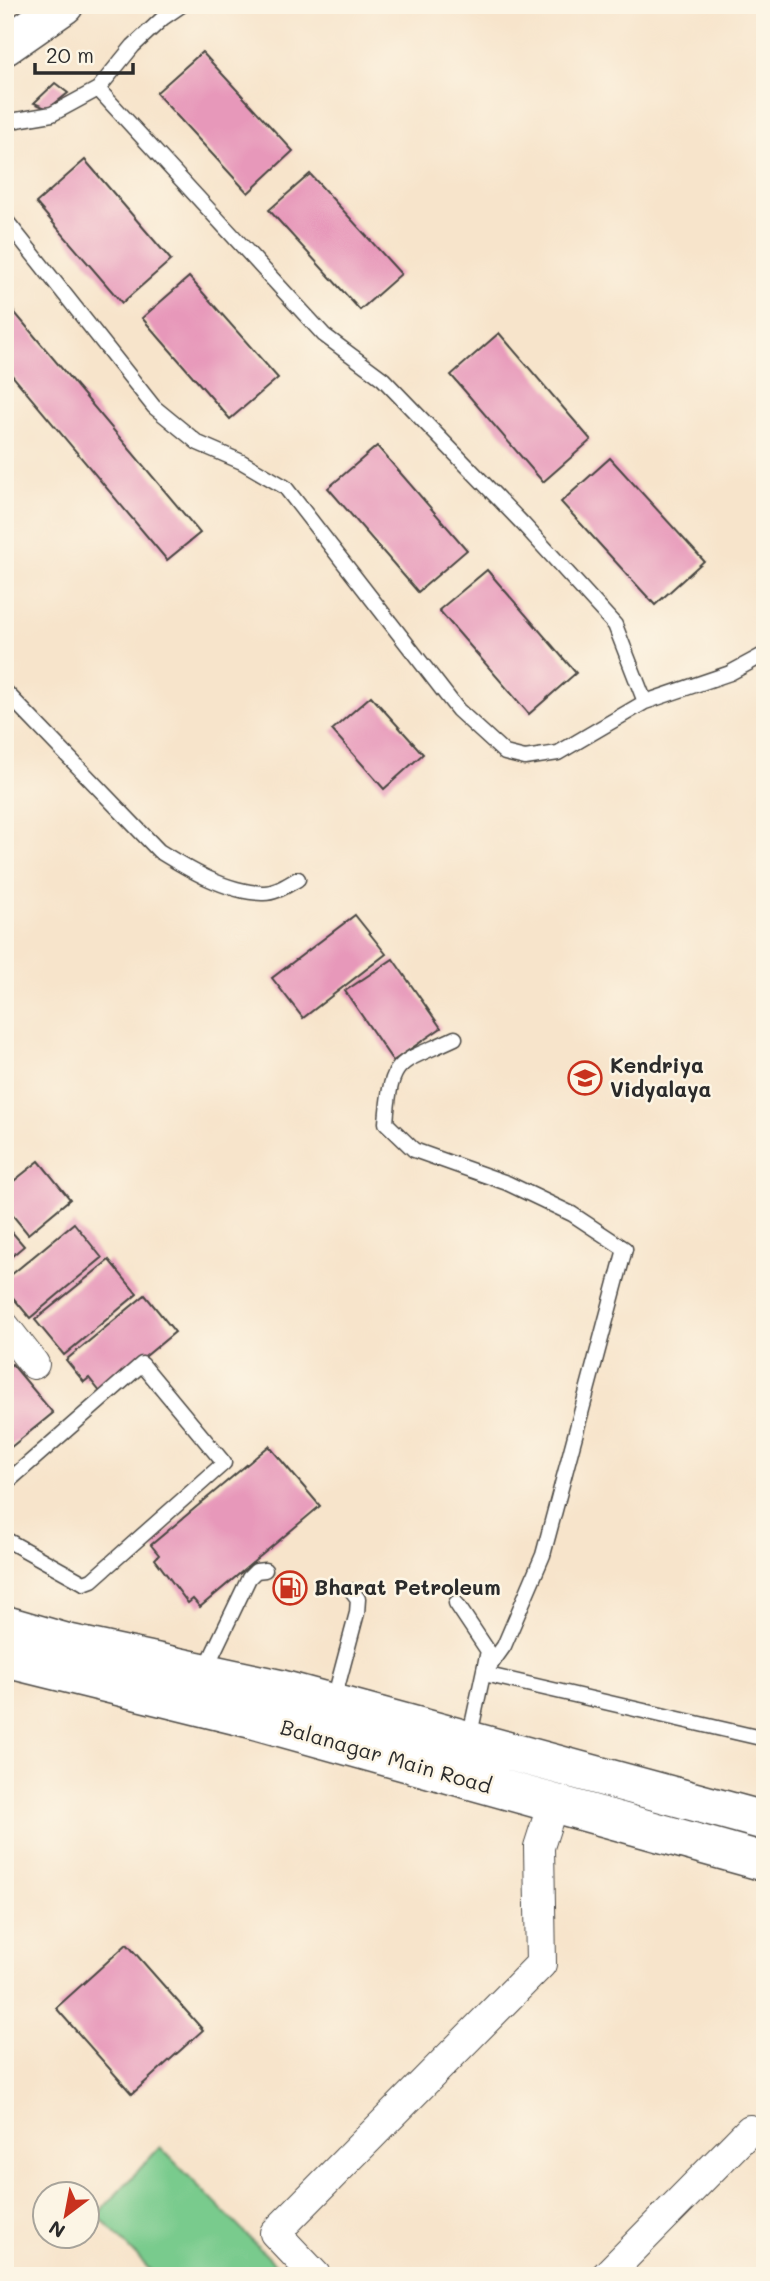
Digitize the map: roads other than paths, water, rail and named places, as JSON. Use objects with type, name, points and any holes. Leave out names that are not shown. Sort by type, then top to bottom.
[{"type":"main road","points":[[5,46],[64,5]]},
{"type":"main road","name":"Balanagar Main Road","points":[[5,1625],[67,1643],[333,1703],[765,1821]]},
{"type":"main road","name":"Balanagar Main Road","points":[[5,1658],[248,1718],[765,1862]]},
{"type":"street","points":[[5,1327],[34,1364]]},
{"type":"street","points":[[316,2276],[275,2233],[541,1964],[539,1847],[553,1803]]},
{"type":"street","points":[[606,2276],[750,2130]]},
{"type":"lane","points":[[5,122],[52,114],[98,89],[133,46],[163,18],[182,5]]},
{"type":"lane","points":[[98,89],[324,335],[383,379],[523,524],[615,625],[645,702]]},
{"type":"lane","points":[[5,219],[154,407],[198,443],[242,462],[285,488],[458,710],[505,753],[525,758],[558,753],[645,702],[730,673],[765,654]]},
{"type":"lane","points":[[5,691],[159,851],[184,866],[245,890],[264,894],[282,889],[298,879]]},
{"type":"lane","points":[[455,1038],[400,1064],[389,1082],[386,1123],[414,1150],[507,1183],[572,1213],[625,1249],[542,1555],[505,1646],[484,1674]]},
{"type":"lane","points":[[5,1483],[142,1364],[224,1463],[92,1580],[84,1583],[5,1539]]},
{"type":"lane","points":[[203,1673],[249,1578],[257,1571],[265,1570]]},
{"type":"lane","points":[[333,1703],[357,1613],[358,1599],[352,1591]]},
{"type":"lane","points":[[456,1603],[488,1651],[469,1739]]},
{"type":"lane","points":[[484,1674],[765,1739]]},
{"type":"place","name":"Kendriya Vidyalaya","points":[[585,1078]]},
{"type":"place","name":"Bharat Petroleum","points":[[290,1588]]}]
